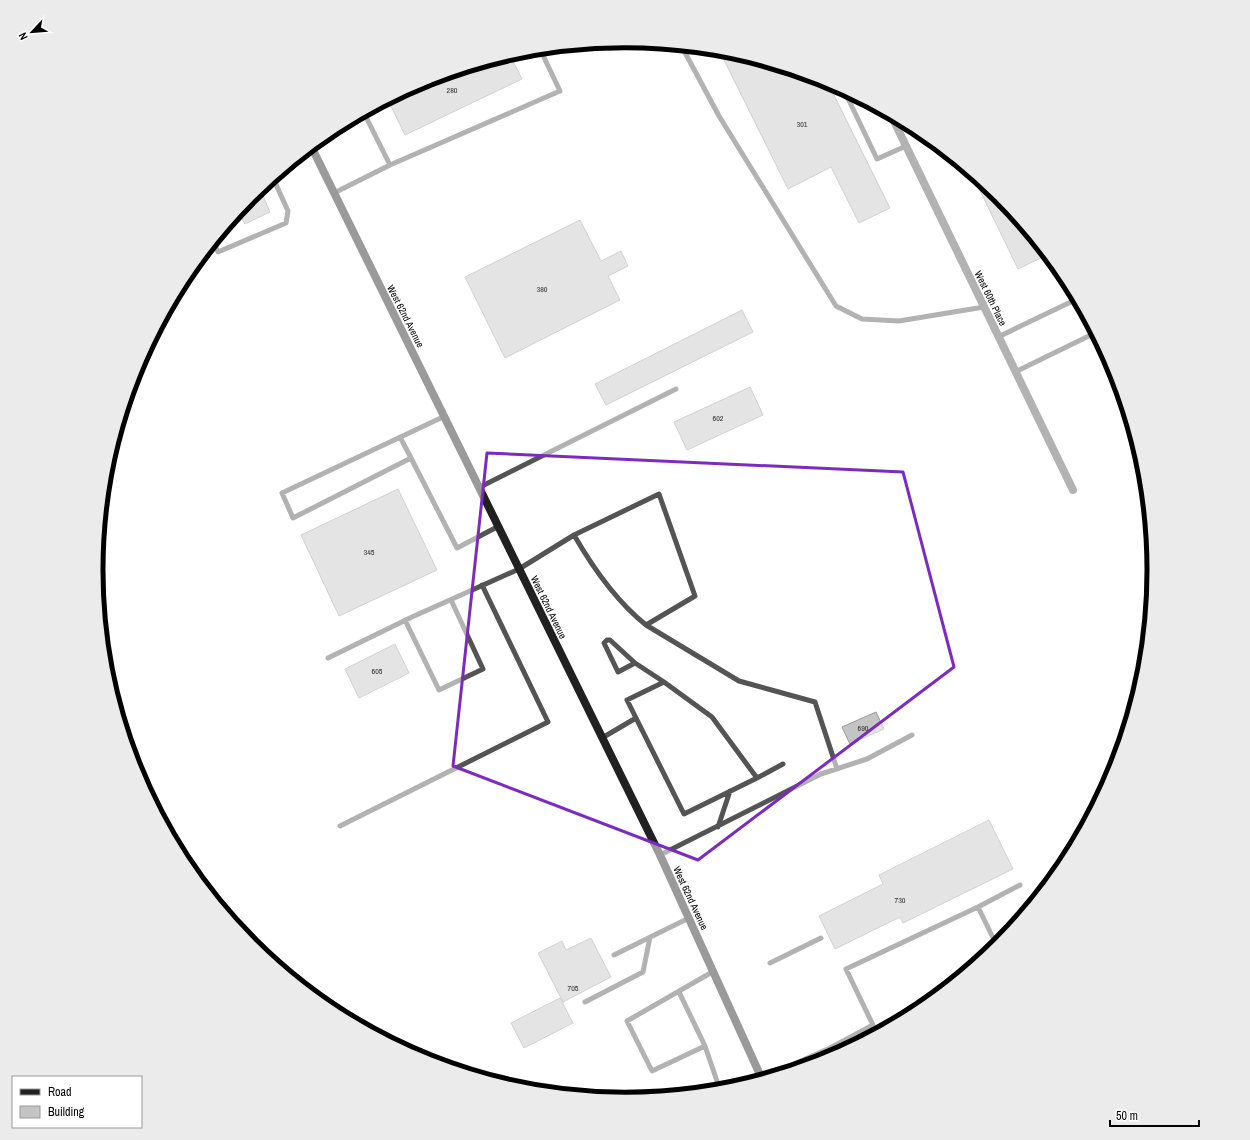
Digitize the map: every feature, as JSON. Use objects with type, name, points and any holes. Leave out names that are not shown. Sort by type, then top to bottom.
[{"type":"street","name":"West 60th Place","points":[[894,123],[1072,490]]},
{"type":"street","name":"West 62nd Avenue","points":[[314,151],[660,855],[688,918],[714,971],[759,1074]]},
{"type":"lane","points":[[684,51],[719,116],[836,306],[862,319],[899,321],[984,307]]},
{"type":"lane","points":[[334,193],[390,165],[560,91],[543,55]]},
{"type":"lane","points":[[848,98],[877,159],[906,146]]},
{"type":"lane","points":[[366,117],[390,165]]},
{"type":"lane","points":[[215,247],[218,252],[286,223],[288,211],[275,183]]},
{"type":"lane","points":[[998,337],[1072,301]]},
{"type":"lane","points":[[1015,372],[1091,335]]},
{"type":"lane","points":[[480,487],[676,389]]},
{"type":"lane","points":[[410,458],[293,518],[282,493],[445,416]]},
{"type":"lane","points":[[400,437],[457,548],[499,526]]},
{"type":"lane","points":[[328,658],[404,620],[519,569],[574,535],[659,494],[695,596],[646,625]]},
{"type":"lane","points":[[574,535],[589,561],[608,585],[626,607],[646,625],[739,681],[815,702],[837,769]]},
{"type":"lane","points":[[340,826],[548,722],[482,585]]},
{"type":"lane","points":[[404,620],[439,690],[483,669],[451,600]]},
{"type":"lane","points":[[635,663],[618,672],[604,643],[607,640],[610,640],[635,663],[712,717],[757,778]]},
{"type":"lane","points":[[664,682],[628,700],[684,814],[783,764]]},
{"type":"lane","points":[[602,738],[636,718]]},
{"type":"lane","points":[[660,855],[821,774],[867,759],[912,735]]},
{"type":"lane","points":[[718,827],[730,791]]},
{"type":"lane","points":[[806,1059],[873,1025],[846,969],[978,907],[1020,885]]},
{"type":"lane","points":[[978,907],[994,939]]},
{"type":"lane","points":[[614,954],[688,918]]},
{"type":"lane","points":[[585,1002],[643,972],[650,936]]},
{"type":"lane","points":[[770,963],[821,938]]},
{"type":"lane","points":[[705,1046],[652,1071],[627,1022],[714,971]]},
{"type":"lane","points":[[679,992],[705,1046],[718,1084]]},
{"type":"highlighted area","points":[[487,453],[903,472],[954,667],[698,860],[453,766]]},
{"type":"building","points":[[723,57],[793,76],[832,91],[890,208],[859,223],[831,167],[788,189]]},
{"type":"building","points":[[513,60],[522,79],[405,135],[390,104],[425,88],[457,76]]},
{"type":"building","points":[[978,186],[1017,226],[1043,257],[1018,269]]},
{"type":"building","points":[[263,195],[270,212],[245,224],[241,217]]},
{"type":"building","points":[[580,220],[601,261],[621,251],[628,266],[608,276],[620,300],[505,358],[465,277]]},
{"type":"building","points":[[742,310],[753,332],[606,405],[595,384]]},
{"type":"building","points":[[750,387],[763,415],[687,450],[674,422]]},
{"type":"building","points":[[398,489],[437,570],[339,616],[301,535]]},
{"type":"building","points":[[395,644],[409,673],[359,698],[345,669]]},
{"type":"building","points":[[876,712],[884,729],[850,744],[842,727]]},
{"type":"building","points":[[989,820],[1013,869],[903,923],[900,917],[835,949],[819,916],[883,884],[879,875]]},
{"type":"building","points":[[591,938],[611,977],[563,1002],[538,953],[562,941],[566,950]]},
{"type":"building","points":[[560,998],[573,1023],[524,1048],[511,1023]]}]
